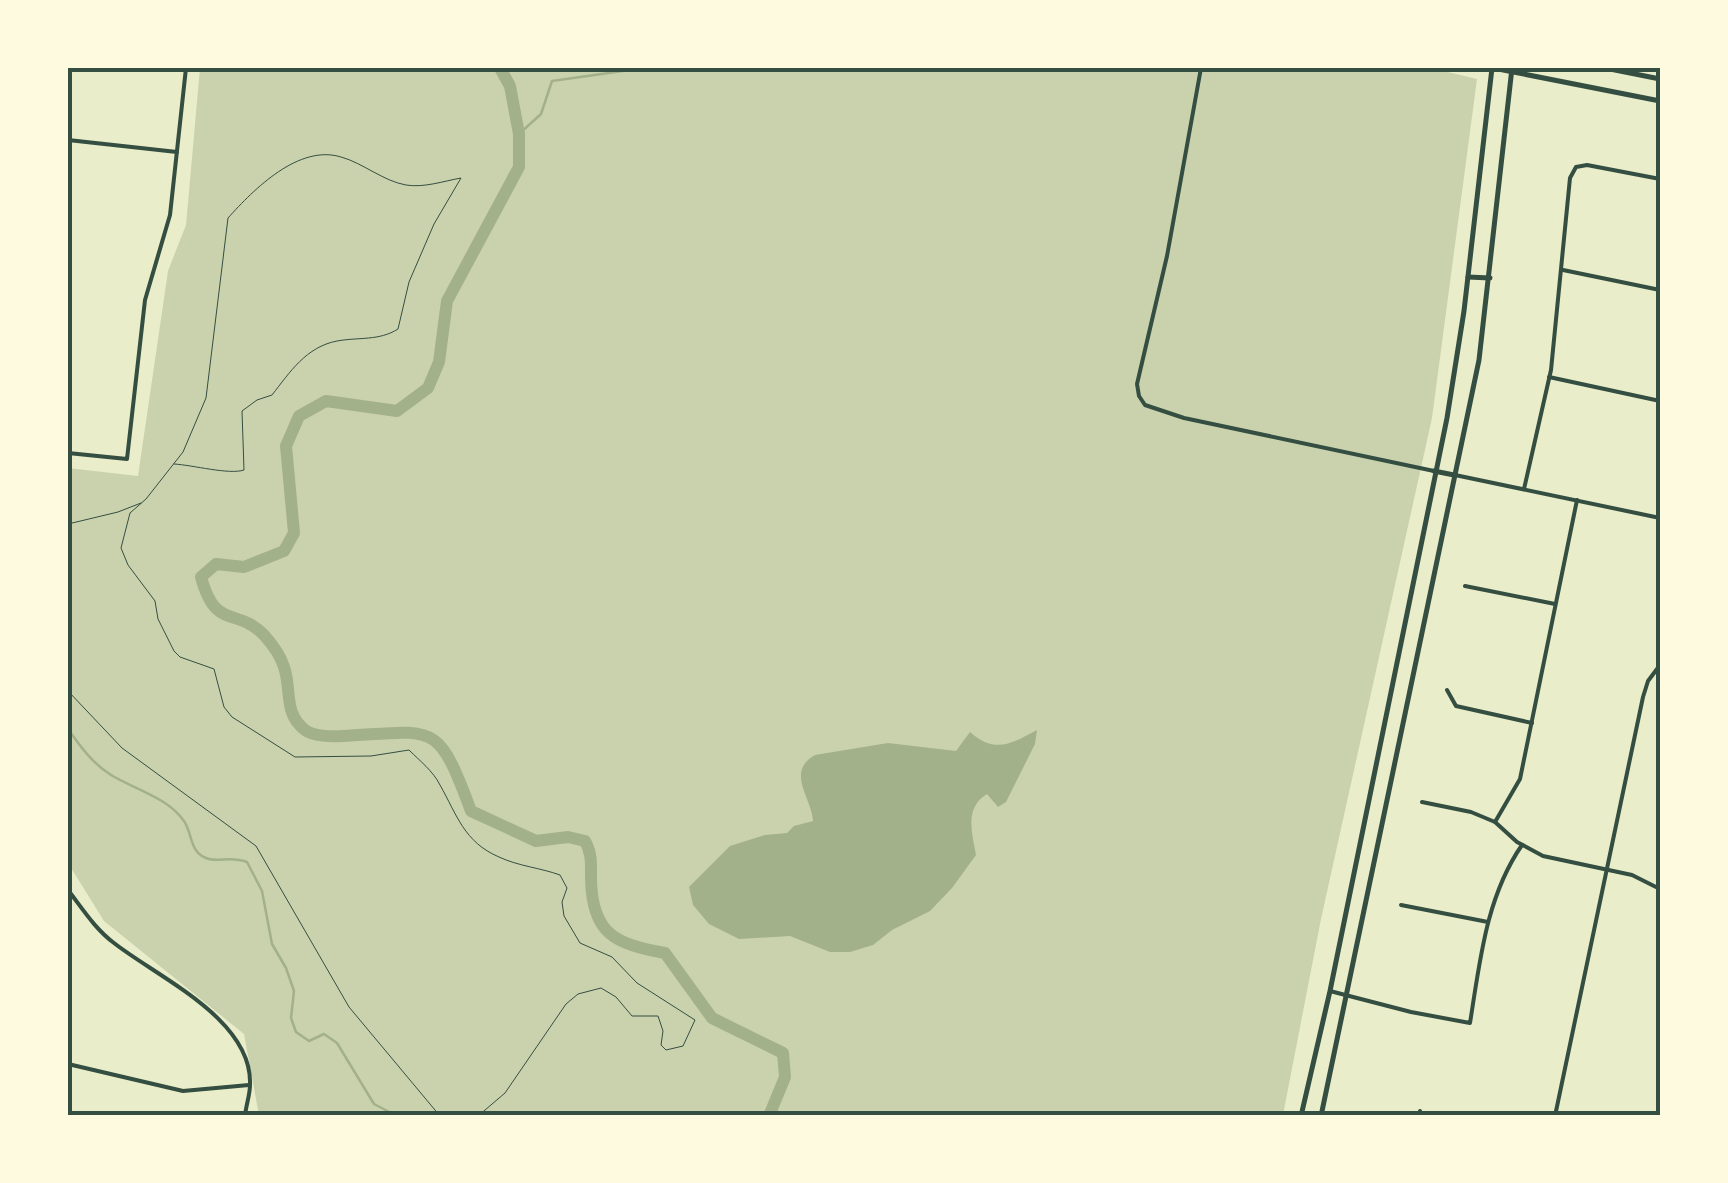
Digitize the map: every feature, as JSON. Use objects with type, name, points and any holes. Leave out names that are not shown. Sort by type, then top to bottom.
[{"type":"main road","points":[[1300,1116],[1330,991],[1446,418],[1468,277],[1493,68],[1660,101]]},
{"type":"main road","points":[[1605,68],[1660,79]]},
{"type":"main road","points":[[1321,1116],[1479,360],[1512,69]]},
{"type":"main road","points":[[1468,277],[1490,278]]},
{"type":"main road","points":[[1434,470],[1454,475]]},
{"type":"street","points":[[68,453],[127,460],[145,300],[170,215],[186,68]]},
{"type":"street","points":[[1202,68],[1137,384],[1139,396],[1145,405],[1190,420],[1434,470]]},
{"type":"street","points":[[68,140],[178,152]]},
{"type":"street","points":[[1524,489],[1550,377],[1570,178],[1576,167],[1587,164],[1660,179]]},
{"type":"street","points":[[1563,270],[1660,290]]},
{"type":"street","points":[[1550,377],[1660,401]]},
{"type":"street","points":[[1454,475],[1660,518]]},
{"type":"street","points":[[1496,822],[1520,779],[1577,500]]},
{"type":"street","points":[[1465,586],[1555,604]]},
{"type":"street","points":[[1555,1116],[1644,697],[1648,682],[1660,665]]},
{"type":"street","points":[[1447,690],[1456,706],[1532,723]]},
{"type":"street","points":[[1422,802],[1471,812],[1496,822],[1522,845],[1543,856],[1632,875],[1660,889]]},
{"type":"street","points":[[1330,991],[1470,1023],[1488,922],[1505,870],[1522,845]]},
{"type":"street","points":[[68,890],[98,929],[116,945],[188,994],[228,1028],[242,1051],[250,1085],[245,1116]]},
{"type":"street","points":[[1400,905],[1488,922]]},
{"type":"street","points":[[68,1064],[182,1090],[250,1085]]},
{"type":"path","points":[[174,464],[238,473],[244,470],[242,410],[272,395],[286,373],[316,348],[336,341],[387,336],[398,328],[408,282],[434,224],[461,178],[419,186],[403,184],[339,156],[315,154],[298,160],[239,206],[228,218],[206,398],[183,452],[130,513],[121,548],[128,565],[156,601],[158,619],[168,641],[180,657],[214,669],[224,707],[232,717],[252,733],[300,759],[408,750],[440,785],[455,820],[480,846],[498,857],[560,875],[567,888],[562,902],[564,916],[580,943],[612,957],[636,983],[695,1020],[684,1046],[666,1050],[661,1045],[663,1031],[658,1016],[632,1016],[616,997],[601,988],[578,994],[566,1004],[505,1094],[478,1116]]},
{"type":"path","points":[[68,524],[143,502]]},
{"type":"path","points":[[68,691],[122,748],[256,846],[348,1007],[440,1116]]},
{"type":"shaded area","points":[[200,68],[1431,68],[1477,79],[1432,418],[1321,919],[1283,1115],[259,1115],[244,1034],[104,921],[68,863],[68,468],[138,476],[168,271],[186,225]]},
{"type":"shaded area","points":[[1037,730],[1035,744],[1006,802],[998,807],[987,794],[975,806],[971,821],[976,855],[952,888],[930,911],[892,930],[873,945],[850,952],[830,952],[790,936],[739,939],[709,924],[693,905],[689,887],[730,846],[787,833],[794,826],[813,821],[801,777],[806,762],[815,755],[888,743],[956,751],[970,732],[995,745]]},
{"type":"waterway","points":[[500,68],[510,86],[519,134],[519,167],[447,301],[439,362],[428,388],[397,411],[326,401],[299,416],[286,446],[294,533],[284,551],[244,567],[216,564],[201,577],[220,612],[254,626],[276,650],[286,676],[291,709],[305,730],[328,736],[415,733],[429,737],[450,760],[471,811],[536,841],[568,837],[585,841],[596,913],[610,933],[632,945],[665,953],[712,1018],[783,1053],[785,1077],[769,1116]]},
{"type":"waterway","points":[[519,134],[541,114],[552,81],[644,68]]},
{"type":"waterway","points":[[68,729],[104,770],[177,813],[198,853],[213,860],[247,862],[262,891],[272,944],[294,991],[291,1018],[296,1032],[309,1041],[324,1034],[337,1043],[374,1104],[397,1116]]}]
